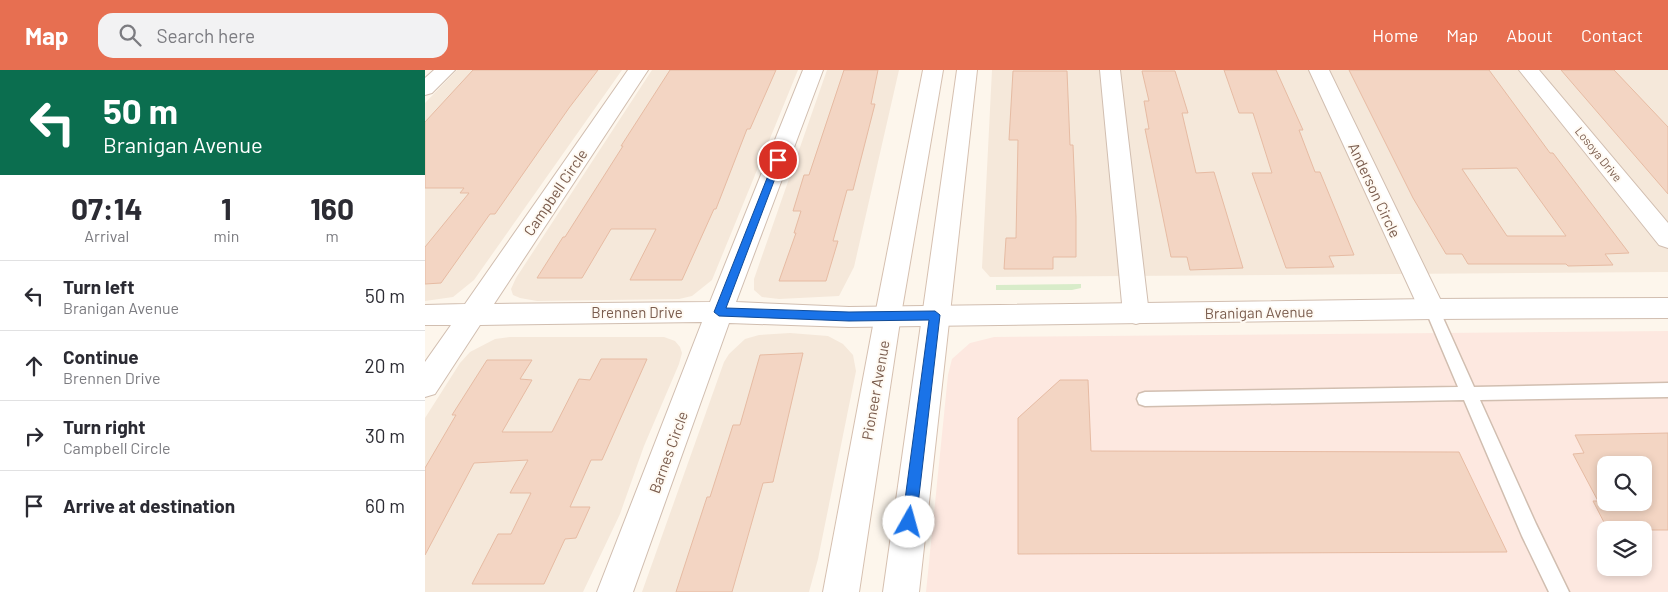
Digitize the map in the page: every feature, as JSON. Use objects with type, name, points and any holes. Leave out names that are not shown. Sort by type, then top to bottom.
[{"type":"street","points":[[425,90],[445,70]]},
{"type":"street","name":"Campbell Circle","points":[[473,314],[638,70]]},
{"type":"street","points":[[719,312],[813,70]]},
{"type":"street","name":"Pioneer Avenue","points":[[841,592],[888,315],[933,70]]},
{"type":"street","points":[[901,592],[967,70]]},
{"type":"street","points":[[1110,70],[1136,314]]},
{"type":"street","name":"Anderson Circle","points":[[1319,70],[1432,309]]},
{"type":"street","name":"Losoya Drive","points":[[1529,70],[1668,238]]},
{"type":"street","name":"Branigan Avenue","points":[[849,316],[1668,308]]},
{"type":"street","name":"Brennen Drive","points":[[425,315],[719,312],[849,316]]},
{"type":"street","name":"Barnes Circle","points":[[615,592],[719,312]]},
{"type":"street","points":[[425,385],[473,314]]},
{"type":"lane","points":[[1432,309],[1533,538],[1559,592]]},
{"type":"lane","points":[[1145,398],[1668,390]]},
{"type":"shaded area","points":[[457,70],[622,70],[474,280],[453,297],[425,301],[425,103]]},
{"type":"shaded area","points":[[652,70],[798,70],[712,280],[692,296],[679,299],[537,301],[513,295],[511,289],[516,278]]},
{"type":"shaded area","points":[[827,70],[899,70],[854,267],[839,296],[779,299],[762,297],[754,290],[754,279]]},
{"type":"shaded area","points":[[992,70],[1668,70],[1668,272],[990,277],[982,268]]},
{"type":"shaded area","points":[[1668,331],[1668,592],[926,592],[948,375],[952,359],[970,343],[994,337]]},
{"type":"shaded area","points":[[790,333],[828,336],[843,344],[853,355],[856,371],[818,559],[809,592],[642,592],[724,362],[729,354],[745,339],[759,335]]},
{"type":"shaded area","points":[[510,337],[664,337],[675,341],[682,353],[644,446],[620,514],[583,592],[425,592],[425,418],[460,363],[470,352],[495,339]]},
{"type":"green space","points":[[1081,284],[1081,288],[1072,290],[996,290],[996,285]]},
{"type":"building","points":[[473,70],[598,70],[495,214],[490,214],[441,283],[425,284],[425,247],[469,193],[460,193],[464,188],[425,188],[425,122]]},
{"type":"building","points":[[670,70],[776,70],[750,129],[747,129],[716,209],[714,209],[682,280],[630,280],[656,229],[611,229],[582,278],[537,278],[563,237],[565,237]]},
{"type":"building","points":[[844,70],[878,70],[871,104],[875,104],[853,190],[847,190],[833,241],[838,241],[826,281],[779,281],[796,233],[794,233],[801,211],[793,211],[804,175],[809,175]]},
{"type":"building","points":[[1224,70],[1276,70],[1303,130],[1299,130],[1315,172],[1320,172],[1354,255],[1329,256],[1334,267],[1286,268],[1252,173],[1272,173],[1253,113],[1239,113]]},
{"type":"building","points":[[1349,70],[1489,70],[1550,153],[1553,153],[1629,253],[1605,254],[1613,265],[1468,264],[1462,254],[1446,254],[1413,198]],"holes":[[[1517,168],[1566,236],[1507,236],[1462,169]]]},
{"type":"building","points":[[1561,70],[1614,70],[1668,127],[1668,194]]},
{"type":"building","points":[[1013,71],[1067,71],[1070,145],[1073,145],[1076,257],[1053,257],[1053,269],[1004,269],[1006,238],[1016,238],[1018,140],[1009,140]]},
{"type":"building","points":[[1142,71],[1175,71],[1188,113],[1182,113],[1196,173],[1214,172],[1243,268],[1190,270],[1187,257],[1171,257],[1145,129],[1149,129],[1144,101],[1149,101]]},
{"type":"building","points":[[803,353],[773,482],[763,483],[732,592],[676,592],[733,425],[740,425],[760,355]]},
{"type":"building","points":[[601,359],[647,359],[602,460],[591,460],[570,507],[590,507],[576,538],[565,539],[544,584],[472,584],[498,534],[511,534],[531,493],[510,493],[528,460],[474,463],[425,555],[425,468],[456,415],[452,415],[487,360],[532,360],[520,379],[532,380],[502,432],[552,432],[579,379],[590,380]]},
{"type":"building","points":[[1060,380],[1088,380],[1091,451],[1459,452],[1507,552],[1018,554],[1018,418]]},
{"type":"building","points":[[1668,433],[1668,530],[1652,530],[1652,521],[1603,521],[1598,511],[1652,511],[1652,456],[1597,456],[1597,499],[1573,454],[1584,453],[1575,435]]},
{"type":"route","points":[[778,160],[719,312],[849,316],[935,315],[909,522]]}]
